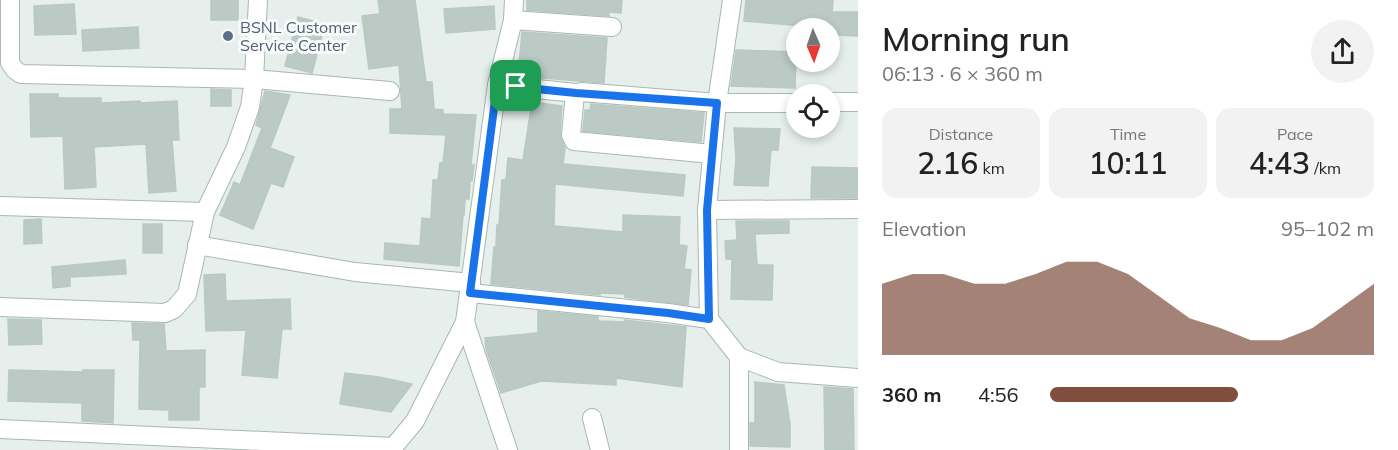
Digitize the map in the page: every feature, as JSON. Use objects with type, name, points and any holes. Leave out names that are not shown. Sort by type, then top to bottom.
[{"type":"street","points":[[10,0],[10,63],[21,74],[254,79],[390,91]]},
{"type":"street","points":[[0,307],[165,313],[174,309],[187,294],[205,212],[236,147],[250,107],[254,79],[258,0]]},
{"type":"street","points":[[0,429],[393,448],[415,421],[465,322],[497,85],[513,20],[514,0]]},
{"type":"street","points":[[732,0],[717,103],[707,210],[709,319],[739,357],[778,372],[858,378]]},
{"type":"street","points":[[513,20],[612,27]]},
{"type":"street","points":[[497,85],[717,103],[786,103]]},
{"type":"street","points":[[576,93],[573,99],[571,135],[573,141],[712,154]]},
{"type":"street","points":[[840,102],[858,102]]},
{"type":"street","points":[[0,206],[205,212]]},
{"type":"street","points":[[707,210],[858,209]]},
{"type":"street","points":[[197,245],[355,272],[709,319]]},
{"type":"street","points":[[465,322],[508,450]]},
{"type":"street","points":[[739,357],[739,450]]},
{"type":"street","points":[[592,418],[600,450]]},
{"type":"building","points":[[211,0],[238,0],[238,20],[211,20]]},
{"type":"building","points":[[378,0],[415,0],[426,82],[432,82],[434,109],[443,110],[443,114],[476,115],[471,165],[474,165],[469,199],[465,199],[459,266],[384,259],[385,243],[420,246],[422,218],[431,219],[433,180],[438,180],[440,163],[443,163],[446,135],[390,133],[390,109],[402,109],[399,65],[369,69],[362,16],[380,14]]},
{"type":"building","points":[[527,0],[622,0],[621,13],[609,12],[609,16],[527,10]]},
{"type":"building","points":[[746,0],[833,0],[832,12],[858,12],[858,36],[840,35],[840,18],[786,18],[786,25],[744,21]]},
{"type":"building","points":[[74,4],[76,34],[35,35],[34,6]]},
{"type":"building","points":[[494,6],[495,29],[446,33],[444,9]]},
{"type":"building","points":[[298,17],[325,24],[312,73],[285,66]]},
{"type":"building","points":[[138,27],[139,48],[83,51],[82,30]]},
{"type":"building","points":[[522,32],[607,38],[604,83],[518,76]]},
{"type":"building","points":[[736,50],[786,52],[786,72],[795,72],[795,84],[786,84],[786,88],[731,86]]},
{"type":"building","points":[[211,89],[231,90],[231,106],[211,106]]},
{"type":"building","points":[[265,91],[290,95],[270,148],[294,157],[283,187],[271,183],[253,229],[220,215],[234,182],[240,185],[262,128],[256,125]]},
{"type":"building","points":[[30,94],[58,94],[58,98],[101,98],[101,103],[177,101],[179,140],[172,140],[176,191],[149,193],[146,144],[94,147],[96,187],[65,189],[63,136],[31,137]]},
{"type":"building","points":[[532,102],[562,106],[560,134],[565,148],[563,164],[685,175],[683,196],[555,184],[554,226],[623,232],[623,215],[680,217],[679,245],[687,246],[684,269],[691,270],[688,305],[625,297],[625,294],[600,293],[600,295],[491,284],[497,225],[499,226],[502,180],[506,180],[508,158],[523,160]]},
{"type":"building","points":[[591,104],[704,113],[701,142],[583,131],[585,110],[590,110]]},
{"type":"building","points":[[734,128],[780,129],[778,150],[771,150],[768,186],[734,185],[736,158]]},
{"type":"building","points":[[812,167],[858,168],[858,198],[811,198]]},
{"type":"building","points":[[41,219],[42,243],[24,244],[24,220]]},
{"type":"building","points":[[736,221],[789,221],[789,233],[755,234],[757,265],[773,265],[772,300],[731,299],[732,259],[726,259],[725,241],[737,240]]},
{"type":"building","points":[[143,224],[162,224],[162,253],[143,253]]},
{"type":"building","points":[[125,260],[126,274],[70,277],[70,286],[53,288],[52,267]]},
{"type":"building","points":[[225,274],[226,301],[290,299],[291,329],[282,329],[277,378],[242,375],[246,330],[206,331],[204,275]]},
{"type":"building","points":[[538,311],[598,317],[598,321],[625,322],[625,320],[686,327],[682,387],[616,378],[616,385],[541,381],[501,393],[486,349],[485,338],[538,333]]},
{"type":"building","points":[[8,319],[41,320],[42,344],[9,345]]},
{"type":"building","points":[[132,323],[164,324],[166,351],[205,350],[205,387],[199,387],[199,420],[169,420],[169,410],[139,409],[140,340],[133,340]]},
{"type":"building","points":[[9,370],[83,372],[83,370],[114,370],[113,423],[82,421],[82,403],[8,401]]},
{"type":"building","points":[[345,373],[412,384],[391,412],[340,404]]},
{"type":"building","points":[[755,382],[784,385],[790,424],[790,447],[750,446],[750,423],[755,423]]},
{"type":"building","points":[[824,387],[853,389],[854,450],[825,450]]},
{"type":"place","name":"BSNL Customer Service Center","points":[[228,36]]},
{"type":"route","points":[[497,85],[516,86],[576,93],[717,103],[707,210],[709,319],[470,293],[497,85]]}]
